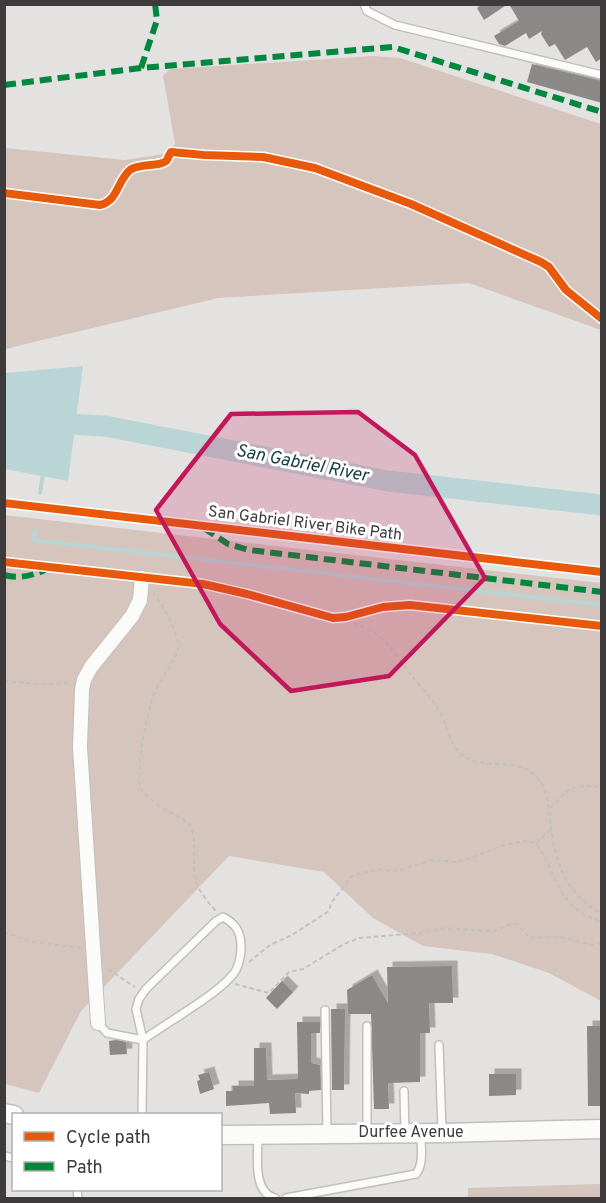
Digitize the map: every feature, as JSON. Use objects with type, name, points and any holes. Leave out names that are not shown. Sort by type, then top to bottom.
[{"type":"main road","name":"Durfee Avenue","points":[[222,1135],[602,1129]]},
{"type":"street","points":[[98,1023],[80,747],[82,690],[84,680],[92,667],[132,616],[140,600],[141,578]]},
{"type":"lane","points":[[364,4],[367,11],[396,25],[602,75]]},
{"type":"lane","points":[[98,1023],[107,1033],[143,1040],[214,992],[229,979],[241,959],[241,942],[233,922],[223,917],[220,919],[139,999],[136,1009],[143,1040],[142,1113]]},
{"type":"lane","points":[[325,1010],[327,1133]]},
{"type":"lane","points":[[367,1026],[367,1133]]},
{"type":"lane","points":[[440,1046],[442,1133]]},
{"type":"lane","points":[[286,1198],[416,1174],[420,1170],[422,1156],[413,1133],[404,1091]]},
{"type":"lane","points":[[258,1134],[259,1182],[269,1197],[275,1198]]},
{"type":"path","points":[[141,578],[164,610],[179,647],[154,696],[138,768],[139,781],[142,790],[150,799],[190,825],[195,858],[195,878],[220,919]]},
{"type":"path","points":[[339,618],[368,629],[384,640],[439,711],[453,744],[460,753],[469,759],[525,767],[534,774],[543,785],[550,808],[556,862],[570,888],[602,915]]},
{"type":"path","points":[[4,681],[63,684],[84,680]]},
{"type":"path","points":[[550,808],[566,792],[580,785],[602,787]]},
{"type":"path","points":[[536,843],[551,829]]},
{"type":"path","points":[[248,964],[270,945],[291,935],[329,911],[331,903],[353,875],[382,869],[390,871],[404,869],[433,860],[456,862],[501,846],[524,841],[536,843],[556,885],[567,900],[579,911],[602,923]]},
{"type":"path","points":[[238,978],[233,984],[269,993],[289,972],[303,969],[344,944],[359,938],[420,933],[445,928],[486,931],[517,924],[530,938],[561,937],[593,945],[602,943]]},
{"type":"path","points":[[4,932],[33,942],[85,948],[95,960],[143,994]]},
{"type":"highlighted area","points":[[358,412],[415,455],[485,578],[389,676],[291,691],[220,624],[156,510],[231,414]]},
{"type":"shaded area","points":[[373,56],[400,58],[601,124],[601,330],[469,283],[218,298],[5,349],[5,148],[125,160],[164,154],[175,144],[163,75],[171,69]]},
{"type":"shaded area","points":[[4,515],[601,583],[601,1001],[549,973],[492,954],[423,946],[373,918],[324,872],[229,856],[81,1011],[39,1093],[5,1084]]},
{"type":"shaded area","points":[[601,1184],[601,1198],[468,1198],[468,1188]]},
{"type":"water","points":[[83,366],[68,481],[5,469],[5,373]]},
{"type":"building","points":[[482,4],[508,4],[484,20],[477,8]]},
{"type":"building","points":[[509,4],[602,4],[602,58],[596,62],[587,47],[565,60],[555,44],[549,47],[541,34],[542,31],[529,39],[526,33],[505,46],[499,44],[494,36],[519,21]]},
{"type":"building","points":[[532,64],[602,81],[602,103],[527,82]]},
{"type":"building","points":[[452,966],[453,1003],[429,1003],[430,1033],[420,1033],[420,1082],[388,1083],[389,1109],[374,1109],[371,1014],[348,1014],[347,990],[372,975],[388,1003],[387,967]]},
{"type":"building","points":[[282,981],[293,992],[277,1009],[266,998]]},
{"type":"building","points":[[331,1009],[345,1009],[344,1090],[332,1090]]},
{"type":"building","points":[[297,1022],[320,1022],[320,1033],[311,1033],[311,1063],[320,1065],[321,1090],[309,1091],[309,1094],[295,1093],[296,1113],[270,1114],[269,1103],[226,1106],[226,1091],[233,1091],[233,1086],[254,1086],[254,1048],[266,1048],[267,1080],[298,1079]]},
{"type":"building","points":[[587,1026],[602,1026],[602,1106],[588,1106]]},
{"type":"building","points":[[109,1041],[126,1042],[127,1054],[110,1055]]},
{"type":"building","points":[[209,1072],[214,1089],[200,1094],[198,1075]]},
{"type":"building","points":[[489,1074],[516,1074],[516,1095],[489,1096]]},
{"type":"waterway","name":"San Gabriel River","points":[[4,415],[49,423],[105,426],[388,481],[602,505]]},
{"type":"waterway","points":[[40,493],[43,474]]},
{"type":"waterway","points":[[35,531],[33,540],[602,605]]},
{"type":"marked path","points":[[141,68],[157,20],[155,4]]},
{"type":"marked path","points":[[4,85],[141,68],[393,47],[602,112]]},
{"type":"marked path","points":[[204,528],[228,544],[249,550],[602,592]]},
{"type":"marked path","points":[[4,575],[25,576],[45,570]]},
{"type":"cycle path","points":[[4,193],[100,205],[106,203],[114,195],[130,170],[139,166],[164,162],[171,152],[263,157],[315,168],[411,204],[541,262],[549,267],[566,290],[602,319]]},
{"type":"cycle path","name":"San Gabriel River Bike Path","points":[[4,503],[602,572]]},
{"type":"cycle path","points":[[4,562],[203,584],[333,618],[346,617],[383,607],[410,605],[602,626]]}]
